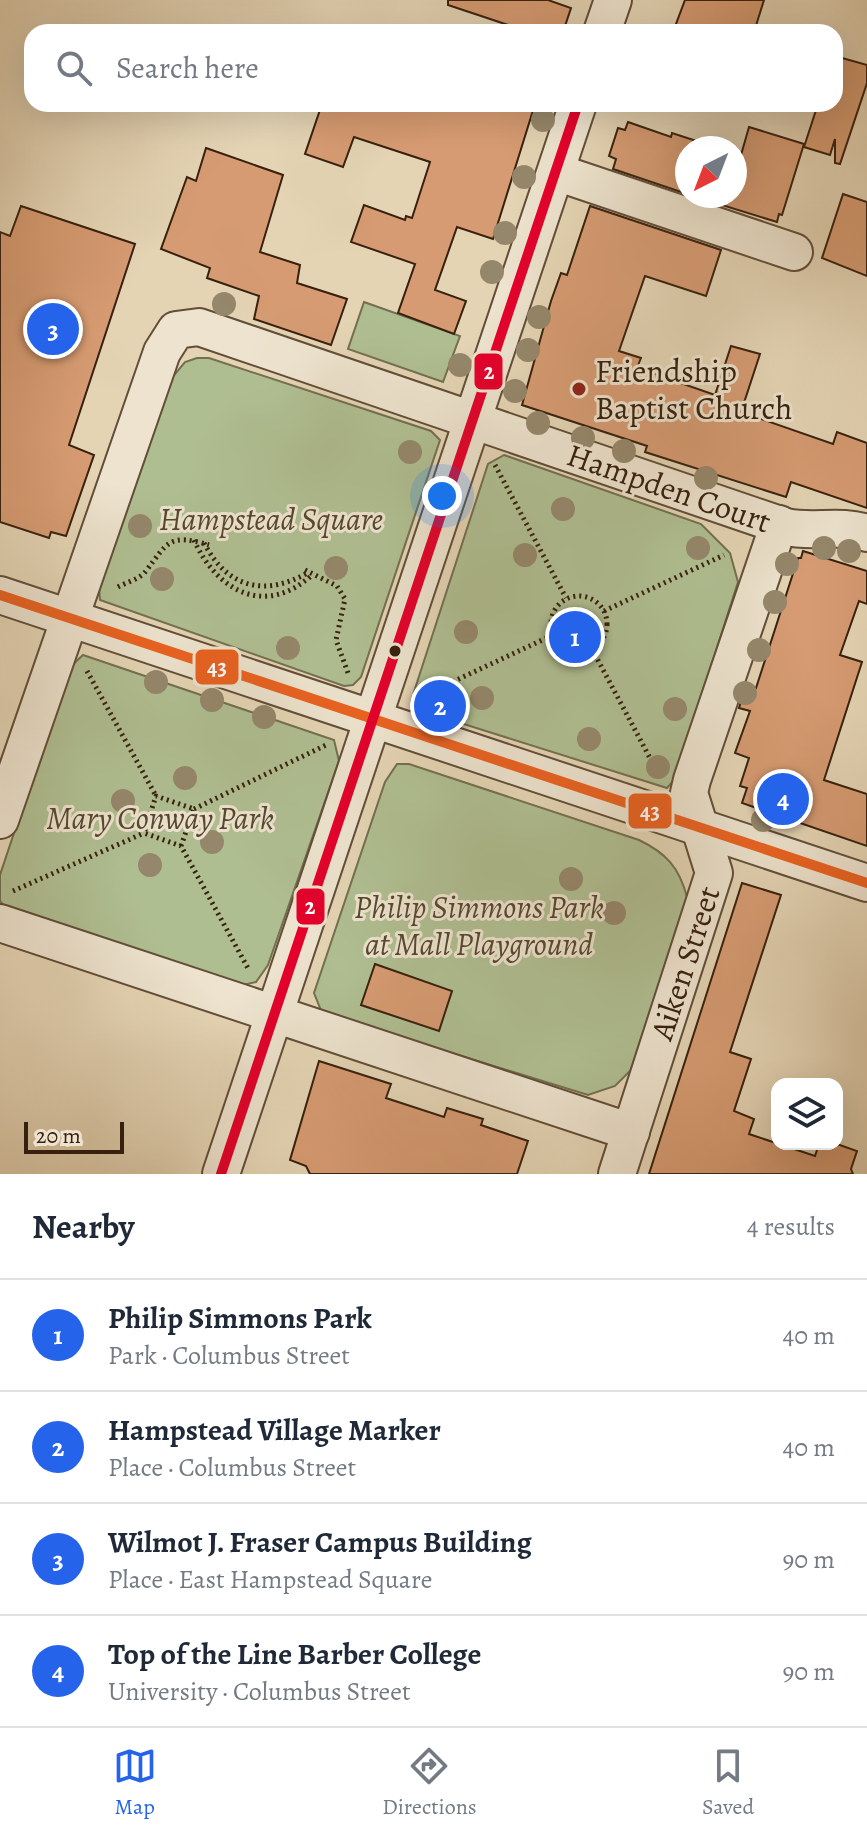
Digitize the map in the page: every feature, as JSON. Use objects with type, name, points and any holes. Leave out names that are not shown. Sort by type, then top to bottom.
[{"type":"street","points":[[605,24],[613,0]]},
{"type":"street","points":[[221,1174],[575,112]]},
{"type":"street","points":[[556,172],[794,252]]},
{"type":"street","name":"Hampden Court","points":[[70,617],[162,352],[176,330],[199,327],[779,524],[804,530],[845,528],[867,533]]},
{"type":"street","name":"Aiken Street","points":[[617,1174],[714,873],[689,793],[692,780],[779,524]]},
{"type":"street","points":[[0,595],[867,883]]},
{"type":"street","points":[[0,820],[70,617]]},
{"type":"street","points":[[3,908],[274,1016],[631,1132]]},
{"type":"path","points":[[494,463],[566,598]]},
{"type":"path","points":[[194,540],[216,575],[246,594],[276,596],[294,590],[309,572]]},
{"type":"path","points":[[113,591],[143,574],[153,557],[168,544],[194,540],[207,544],[222,569],[233,577],[260,587],[289,584],[309,572]]},
{"type":"path","points":[[604,611],[724,555]]},
{"type":"path","points":[[309,572],[337,586],[345,599],[336,640],[352,682]]},
{"type":"path","points":[[574,595],[592,598],[604,611],[607,628],[592,649],[574,652],[565,649],[553,635],[551,618],[566,598],[574,595]]},
{"type":"path","points":[[418,698],[553,635]]},
{"type":"path","points":[[592,649],[663,783]]},
{"type":"path","points":[[82,662],[156,796],[194,809]]},
{"type":"path","points":[[181,846],[194,809],[328,743]]},
{"type":"path","points":[[3,908],[144,833],[156,796]]},
{"type":"path","points":[[144,833],[181,846],[254,978]]},
{"type":"green space","points":[[364,302],[460,336],[443,382],[348,349]]},
{"type":"green space","name":"Hampstead Square","points":[[209,358],[431,431],[440,440],[361,677],[353,685],[344,686],[100,600],[99,588],[170,380],[185,362]]},
{"type":"green space","points":[[504,455],[701,524],[730,553],[738,582],[675,779],[667,788],[419,710],[411,701],[488,464]]},
{"type":"green space","name":"Mary Conway Park","points":[[83,655],[334,740],[339,761],[268,965],[256,982],[243,985],[5,907],[0,901],[0,875],[69,668]]},
{"type":"green space","name":"Philip Simmons Park at Mall Playground","points":[[397,764],[409,764],[639,840],[657,850],[675,869],[687,897],[631,1070],[615,1086],[588,1095],[322,1013],[314,993],[385,782]]},
{"type":"building","points":[[448,0],[548,0],[571,8],[566,24],[505,24],[448,5]]},
{"type":"building","points":[[685,0],[764,0],[756,24],[676,24]]},
{"type":"building","points":[[843,58],[867,65],[867,83],[840,164],[835,163],[835,139],[830,155],[804,147],[815,112],[843,112]]},
{"type":"building","points":[[319,112],[533,112],[493,239],[457,227],[435,290],[466,301],[454,334],[398,313],[415,264],[351,242],[364,205],[405,220],[406,216],[412,218],[430,162],[354,137],[343,167],[305,154]]},
{"type":"building","points":[[628,122],[671,137],[672,133],[681,136],[675,136],[675,190],[613,169],[616,159],[609,156],[618,128],[625,130]]},
{"type":"building","points":[[749,127],[804,144],[782,215],[779,214],[777,222],[732,208],[747,208]]},
{"type":"building","points":[[206,148],[283,175],[260,252],[300,265],[297,283],[347,299],[331,345],[254,319],[259,296],[207,278],[210,268],[161,249],[187,177],[196,181]]},
{"type":"building","points":[[843,194],[867,202],[867,276],[822,258]]},
{"type":"building","points":[[21,206],[135,244],[69,445],[94,455],[66,536],[51,532],[49,538],[0,522],[0,232],[10,236]]},
{"type":"building","points":[[590,206],[721,250],[706,296],[645,276],[619,351],[641,358],[637,368],[715,395],[731,346],[760,354],[741,412],[833,444],[837,432],[867,443],[867,508],[791,482],[786,497],[645,452],[647,446],[522,405],[551,301],[561,273],[567,275]]},
{"type":"building","points":[[803,551],[867,571],[867,604],[859,601],[840,655],[862,662],[824,780],[867,794],[867,846],[742,803],[747,788],[740,786],[749,758],[735,753],[750,711],[739,708],[746,685],[756,688],[798,558],[801,558]]},
{"type":"building","points":[[742,883],[781,895],[730,1052],[751,1059],[734,1111],[754,1119],[749,1134],[771,1141],[771,1150],[797,1150],[815,1156],[817,1150],[843,1150],[843,1146],[857,1151],[851,1169],[853,1174],[649,1174]]},
{"type":"building","points":[[375,964],[452,991],[439,1031],[361,1005]]},
{"type":"building","points":[[319,1061],[391,1084],[386,1098],[444,1117],[447,1108],[483,1119],[481,1125],[528,1141],[517,1174],[310,1174],[306,1166],[290,1160]]},
{"type":"transit line","name":"2","points":[[221,1174],[575,112]]},
{"type":"transit line","name":"43","points":[[0,595],[867,883]]},
{"type":"place","name":"Wilmot J. Fraser Campus Building","points":[[53,329]]},
{"type":"place","name":"Friendship Baptist Church","points":[[579,389]]},
{"type":"place","name":"Philip Simmons Park","points":[[575,637]]},
{"type":"place","name":"Hampstead Village Marker","points":[[440,706]]},
{"type":"place","name":"Top of the Line Barber College","points":[[783,799]]}]
